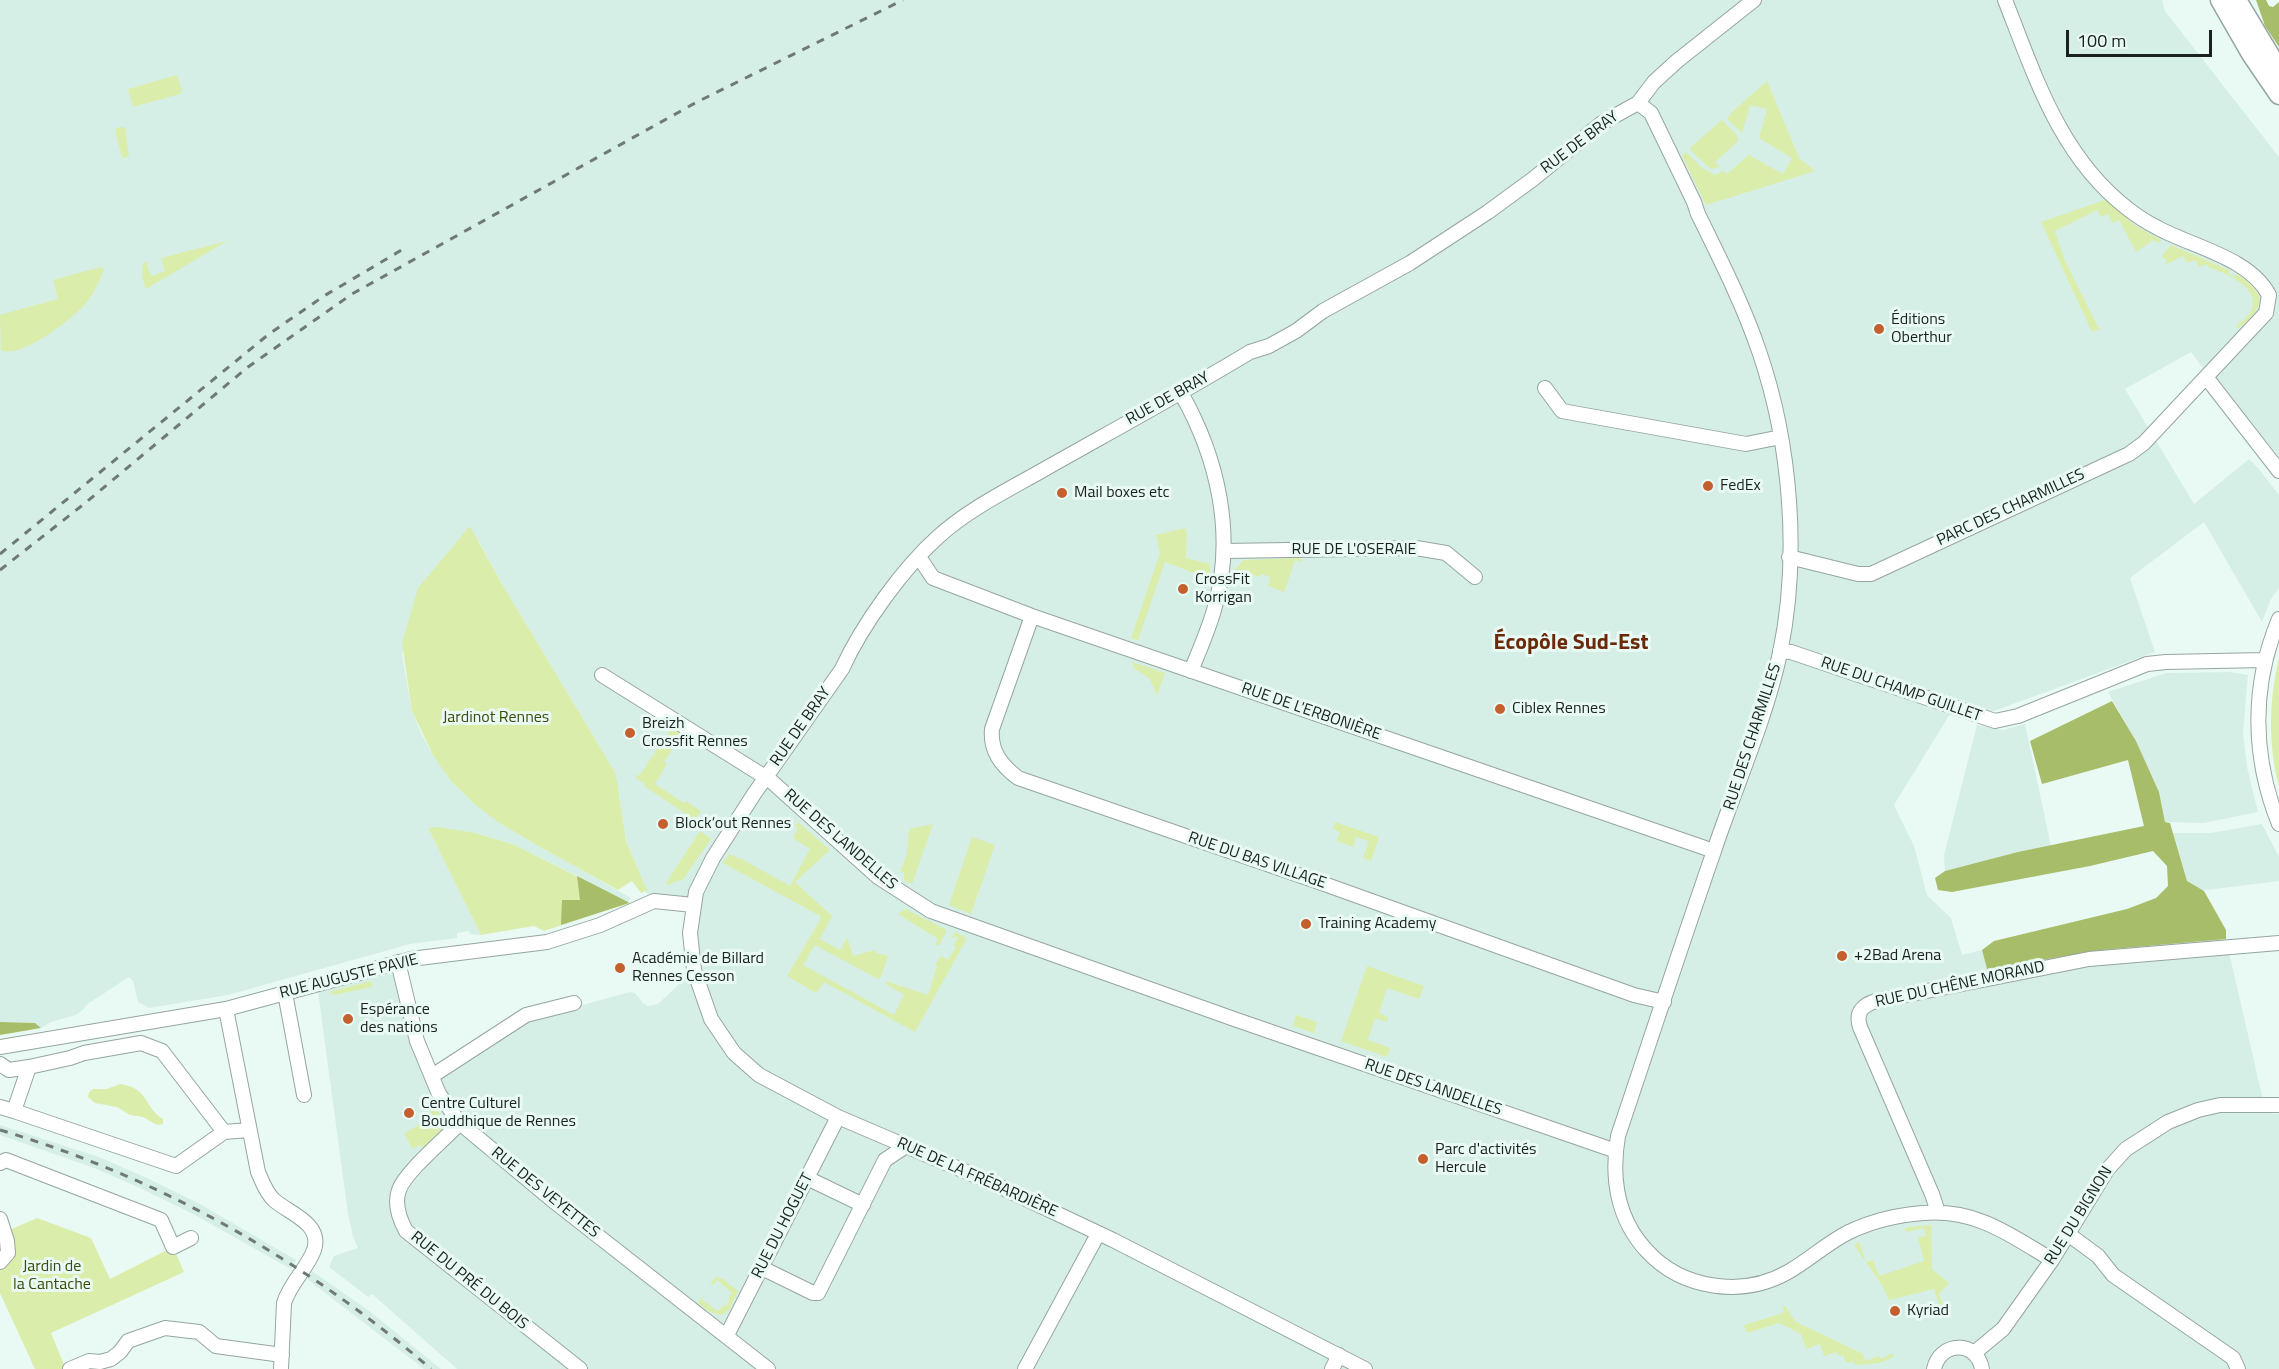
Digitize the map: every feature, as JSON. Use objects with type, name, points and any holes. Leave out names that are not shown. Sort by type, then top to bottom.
[{"type":"main road","points":[[2220,0],[2251,54],[2279,95]]},
{"type":"main road","points":[[2237,0],[2279,70]]},
{"type":"street","name":"RUE DE BRAY","points":[[693,905],[701,881],[713,858],[765,777],[842,669],[888,594],[937,537],[970,513],[1250,352],[1269,346],[1296,331],[1323,311],[1410,263],[1488,212],[1602,123],[1638,103],[1654,82],[1677,61],[1754,0]]},
{"type":"street","name":"PARC DES CHARMILLES","points":[[1790,557],[1858,574],[1878,571],[2129,454],[2144,443],[2266,313],[2269,295],[2254,275],[2143,219],[2114,197],[2088,170],[2064,137],[2044,99],[2005,0]]},
{"type":"street","name":"RUE DES CHARMILLES","points":[[1616,1151],[1618,1136],[1714,851],[1757,734],[1780,651],[1790,557],[1789,499],[1781,437],[1771,389],[1755,339],[1734,288],[1698,214],[1638,103]]},
{"type":"street","points":[[2206,377],[2279,471]]},
{"type":"street","points":[[1545,388],[1562,411],[1746,444],[1781,437]]},
{"type":"street","points":[[1180,393],[1204,440],[1214,470],[1221,500],[1224,551],[1221,582],[1214,611],[1191,671]]},
{"type":"street","name":"RUE DE L'OSERAIE","points":[[1224,551],[1416,548],[1446,553],[1475,577]]},
{"type":"street","name":"RUE DE L'ERBONIÈRE","points":[[920,556],[933,578],[1032,616],[1714,851]]},
{"type":"street","name":"RUE DU BAS VILLAGE","points":[[1032,616],[992,729],[991,738],[998,758],[1018,778],[1623,991],[1664,1002]]},
{"type":"street","points":[[2279,619],[2264,660],[2258,706],[2261,767],[2279,824]]},
{"type":"street","name":"RUE DU CHAMP GUILLET","points":[[1780,651],[1791,652],[1995,721],[2018,717],[2147,664],[2264,660]]},
{"type":"street","name":"RUE DES LANDELLES","points":[[606,671],[616,685],[765,777],[803,808],[877,876],[931,911],[1234,1020],[1616,1151]]},
{"type":"street","name":"RUE AUGUSTE PAVIE","points":[[0,1047],[226,1009],[398,962],[449,953],[512,948],[560,939],[600,925],[654,901],[693,905]]},
{"type":"street","name":"RUE DE LA FRÉBARDIÈRE","points":[[693,905],[690,933],[694,970],[711,1019],[734,1053],[759,1075],[838,1117],[990,1182],[1098,1234],[1365,1369]]},
{"type":"street","name":"RUE DU CHÊNE MORAND","points":[[1938,1212],[1860,1027],[1858,1017],[1863,1007],[1876,1001],[2089,959],[2279,943]]},
{"type":"street","name":"RUE DES VEYETTES","points":[[398,962],[417,1041],[439,1094],[460,1123],[547,1196],[768,1369]]},
{"type":"street","points":[[285,993],[304,1095]]},
{"type":"street","points":[[432,1076],[526,1016],[574,1003]]},
{"type":"street","points":[[70,1369],[89,1361],[100,1362],[111,1359],[128,1341],[165,1328],[198,1332],[216,1346],[282,1362],[284,1303],[287,1294],[313,1252],[315,1242],[311,1229],[299,1216],[274,1200],[255,1163],[226,1009]]},
{"type":"street","points":[[0,1064],[9,1070],[141,1043],[162,1052],[224,1132]]},
{"type":"street","points":[[14,1111],[29,1067]]},
{"type":"street","name":"RUE DU BIGNON","points":[[1974,1353],[2003,1329],[2052,1260],[2107,1170],[2126,1149],[2168,1122],[2189,1113],[2220,1105],[2279,1105]]},
{"type":"street","points":[[0,1107],[176,1166],[224,1132],[249,1130]]},
{"type":"street","name":"RUE DU HOGUET","points":[[727,1335],[838,1117]]},
{"type":"street","name":"RUE DU PRÉ DU BOIS","points":[[460,1123],[402,1183],[397,1197],[402,1223],[406,1231],[580,1369]]},
{"type":"street","points":[[762,1268],[813,1293],[818,1293],[885,1160],[906,1146]]},
{"type":"street","points":[[1616,1151],[1615,1173],[1618,1197],[1637,1238],[1653,1257],[1678,1275],[1718,1287],[1745,1286],[1777,1277],[1840,1237],[1873,1222],[1898,1216],[1938,1212],[1965,1215],[1992,1224],[2052,1260]]},
{"type":"street","points":[[0,1162],[6,1160],[161,1220],[173,1247],[191,1238]]},
{"type":"street","points":[[807,1178],[863,1205]]},
{"type":"street","points":[[0,1219],[8,1252],[0,1262]]},
{"type":"street","points":[[1025,1369],[1098,1234]]},
{"type":"street","points":[[2068,1234],[2098,1256],[2113,1275],[2233,1358],[2238,1369]]},
{"type":"street","points":[[1934,1369],[1937,1359],[1947,1350],[1961,1347],[1974,1353],[1982,1369]]},
{"type":"street","points":[[1332,1369],[1339,1355]]},
{"type":"shaded area","points":[[0,0],[2162,0],[2165,11],[2279,157],[2279,460],[2275,464],[2191,352],[2125,389],[2194,504],[2249,459],[2259,469],[2279,495],[2279,588],[2271,599],[2262,622],[2204,522],[2130,578],[2155,652],[1994,711],[1950,714],[1894,805],[1914,846],[1927,895],[1951,918],[1962,955],[1982,950],[1987,969],[2103,950],[2226,939],[2266,1113],[2279,1114],[2279,1369],[457,1369],[372,1294],[368,1297],[329,1267],[334,1256],[358,1248],[348,1214],[317,984],[398,962],[432,1076],[526,1015],[575,1007],[630,992],[635,993],[648,1006],[658,1004],[694,970],[693,905],[654,901],[649,895],[626,841],[616,774],[478,540],[402,654],[412,711],[421,733],[434,757],[501,824],[631,898],[628,902],[515,845],[475,833],[428,828],[481,935],[470,934],[468,931],[457,933],[457,938],[410,944],[228,995],[149,1008],[138,1002],[133,981],[129,977],[86,1005],[76,1015],[51,1022],[41,1028],[35,1023],[0,1022]]},
{"type":"shaded area","points":[[2230,672],[2248,675],[2243,733],[2247,767],[2258,812],[2204,823],[2165,822],[2159,792],[2136,741],[2108,692],[2166,673]]},
{"type":"shaded area","points":[[2025,724],[2051,846],[1945,871],[1944,855],[1977,725],[2003,730]]},
{"type":"shaded area","points":[[2262,824],[2279,857],[2279,881],[2190,892],[2173,833],[2211,833]]},
{"type":"shaded area","points":[[0,1125],[99,1157],[147,1178],[200,1204],[296,1260],[291,1269],[193,1214],[140,1188],[94,1168],[0,1135]]},
{"type":"shaded area","points":[[312,1271],[368,1310],[441,1369],[424,1369],[307,1279]]},
{"type":"green space","points":[[2256,0],[2266,0],[2269,6],[2273,7],[2279,2],[2279,47],[2265,26]]},
{"type":"green space","points":[[177,75],[182,90],[180,94],[133,107],[128,89]]},
{"type":"green space","points":[[1767,81],[1799,158],[1815,171],[1706,205],[1682,156],[1686,152],[1702,168],[1715,175],[1723,171],[1727,174],[1749,155],[1783,174],[1792,158],[1759,138],[1767,109],[1750,105],[1742,133],[1727,119]]},
{"type":"green space","points":[[1722,120],[1737,135],[1738,141],[1715,162],[1720,167],[1711,169],[1690,148]]},
{"type":"green space","points":[[122,127],[125,128],[129,156],[125,158],[122,157],[115,131]]},
{"type":"green space","points":[[2105,200],[2136,226],[2161,240],[2159,243],[2153,240],[2136,252],[2119,220],[2112,223],[2108,214],[2101,217],[2097,210],[2055,231],[2065,261],[2099,329],[2092,332],[2041,222]]},
{"type":"green space","points":[[227,241],[146,289],[142,277],[143,263],[146,262],[151,276],[165,271],[161,258]]},
{"type":"green space","points":[[2171,245],[2229,270],[2228,273],[2234,277],[2237,274],[2247,281],[2254,288],[2260,301],[2254,314],[2238,329],[2236,326],[2249,315],[2253,304],[2248,289],[2224,273],[2208,267],[2207,264],[2199,267],[2195,260],[2187,263],[2183,256],[2165,265],[2167,261],[2162,256]]},
{"type":"green space","points":[[101,267],[104,269],[92,295],[71,318],[46,336],[21,349],[1,350],[0,315],[58,299],[53,280]]},
{"type":"green space","name":"Jardinot Rennes","points":[[470,526],[499,579],[616,774],[626,841],[649,895],[645,891],[641,893],[632,881],[618,890],[501,824],[477,806],[452,782],[434,757],[412,711],[402,643],[418,588]]},
{"type":"green space","points":[[1185,528],[1186,558],[1210,564],[1210,575],[1204,577],[1165,562],[1138,640],[1131,638],[1160,553],[1156,535]]},
{"type":"green space","points":[[1300,558],[1302,562],[1295,560],[1284,592],[1268,586],[1270,577],[1262,574],[1258,577],[1245,571],[1242,577],[1234,576],[1231,588],[1235,569],[1244,560]]},
{"type":"green space","points":[[2279,658],[2279,786],[2273,754],[2271,722],[2273,690]]},
{"type":"green space","points":[[1132,662],[1165,673],[1157,696],[1150,679],[1134,668]]},
{"type":"green space","points":[[2112,701],[2136,741],[2159,792],[2165,822],[2170,823],[2187,881],[2204,891],[2226,930],[2226,939],[2103,950],[1987,969],[1982,950],[1994,941],[2127,909],[2156,898],[2168,886],[2167,866],[2153,851],[2090,866],[1952,892],[1938,890],[1935,878],[1945,871],[2018,852],[2144,826],[2128,760],[2042,784],[2030,741]]},
{"type":"green space","points":[[673,726],[682,732],[682,735],[664,762],[667,764],[655,784],[701,811],[695,820],[644,786],[645,784],[636,778],[636,774],[639,776]]},
{"type":"green space","points":[[798,822],[830,850],[795,882],[832,916],[820,939],[840,950],[847,937],[853,956],[875,950],[876,953],[888,956],[881,977],[878,979],[815,945],[803,965],[894,1015],[904,995],[886,984],[886,981],[928,995],[936,964],[941,956],[948,960],[956,947],[954,945],[958,937],[950,941],[955,932],[965,937],[966,940],[915,1032],[824,982],[816,993],[787,976],[820,920],[820,916],[723,863],[729,854],[790,886],[810,849],[793,838]]},
{"type":"green space","points":[[1335,822],[1379,837],[1371,861],[1363,858],[1369,841],[1356,837],[1353,847],[1337,841],[1340,832],[1333,829]]},
{"type":"green space","points":[[933,824],[912,884],[904,880],[904,873],[900,870],[906,856],[909,829]]},
{"type":"green space","points":[[438,827],[475,833],[515,845],[629,903],[544,931],[534,926],[481,935],[428,828]]},
{"type":"green space","points":[[700,831],[711,839],[682,881],[667,885],[666,883]]},
{"type":"green space","points":[[972,837],[995,845],[971,914],[949,905]]},
{"type":"green space","points":[[577,876],[629,903],[561,925],[562,900],[580,900]]},
{"type":"green space","points":[[905,909],[945,929],[946,933],[939,945],[935,945],[938,939],[898,914]]},
{"type":"green space","points":[[1367,966],[1424,986],[1419,999],[1387,988],[1379,1013],[1388,1017],[1387,1022],[1375,1018],[1368,1040],[1390,1048],[1387,1057],[1341,1041]]},
{"type":"green space","points":[[371,981],[377,1004],[372,987],[335,995],[329,992]]},
{"type":"green space","points":[[1296,1015],[1317,1022],[1314,1033],[1293,1026]]},
{"type":"green space","points":[[0,1022],[35,1023],[41,1028],[0,1035]]},
{"type":"green space","points":[[120,1084],[137,1089],[163,1119],[163,1124],[157,1125],[143,1117],[130,1115],[117,1107],[95,1103],[88,1097],[89,1092],[93,1089],[107,1089]]},
{"type":"green space","points":[[434,1105],[442,1118],[442,1129],[423,1148],[420,1145],[413,1149],[404,1134],[432,1116],[429,1109]]},
{"type":"green space","name":"Jardin de la Cantache","points":[[37,1218],[91,1238],[110,1279],[173,1247],[184,1272],[51,1333],[66,1369],[35,1369],[0,1293],[0,1262],[5,1232]]},
{"type":"green space","points":[[1931,1225],[1932,1269],[1949,1283],[1939,1294],[1944,1309],[1916,1318],[1915,1313],[1939,1304],[1934,1289],[1889,1300],[1882,1285],[1854,1245],[1859,1242],[1866,1262],[1873,1260],[1879,1276],[1924,1261],[1918,1237],[1926,1236],[1924,1228],[1906,1232],[1904,1229]]},
{"type":"green space","points":[[716,1277],[723,1279],[738,1291],[729,1310],[721,1315],[710,1312],[698,1303],[705,1294],[702,1300],[718,1311],[728,1305],[732,1293],[717,1280],[712,1286],[711,1282]]},
{"type":"green space","points":[[1785,1306],[1796,1322],[1863,1354],[1865,1361],[1879,1356],[1881,1359],[1893,1353],[1893,1357],[1880,1363],[1855,1365],[1853,1361],[1846,1363],[1843,1355],[1839,1356],[1837,1352],[1824,1356],[1820,1344],[1806,1349],[1801,1334],[1779,1323],[1747,1333],[1744,1325],[1780,1314],[1784,1312],[1783,1307]]},
{"type":"railway","points":[[0,570],[84,504],[248,367],[352,294],[697,102],[903,0]]},
{"type":"railway","points":[[0,554],[269,334],[324,296],[405,248]]},
{"type":"railway","points":[[0,1130],[59,1149],[117,1172],[228,1227],[282,1258],[333,1293],[431,1369]]},
{"type":"place","name":"Éditions Oberthur","points":[[1879,329]]},
{"type":"place","name":"FedEx","points":[[1708,486]]},
{"type":"place","name":"Mail boxes etc","points":[[1062,493]]},
{"type":"place","name":"CrossFit Korrigan","points":[[1183,589]]},
{"type":"place","name":"Ciblex Rennes","points":[[1500,709]]},
{"type":"place","name":"Breizh Crossfit Rennes","points":[[630,733]]},
{"type":"place","name":"Block’out Rennes","points":[[663,824]]},
{"type":"place","name":"Training Academy","points":[[1306,924]]},
{"type":"place","name":"+2Bad Arena","points":[[1842,956]]},
{"type":"place","name":"Académie de Billard Rennes Cesson","points":[[620,968]]},
{"type":"place","name":"Espérance des nations","points":[[348,1019]]},
{"type":"place","name":"Centre Culturel Bouddhique de Rennes","points":[[409,1113]]},
{"type":"place","name":"Parc d'activités Hercule","points":[[1423,1159]]},
{"type":"place","name":"Kyriad","points":[[1895,1311]]},
{"type":"district","name":"Écopôle Sud-Est","points":[[1571,644]]}]
